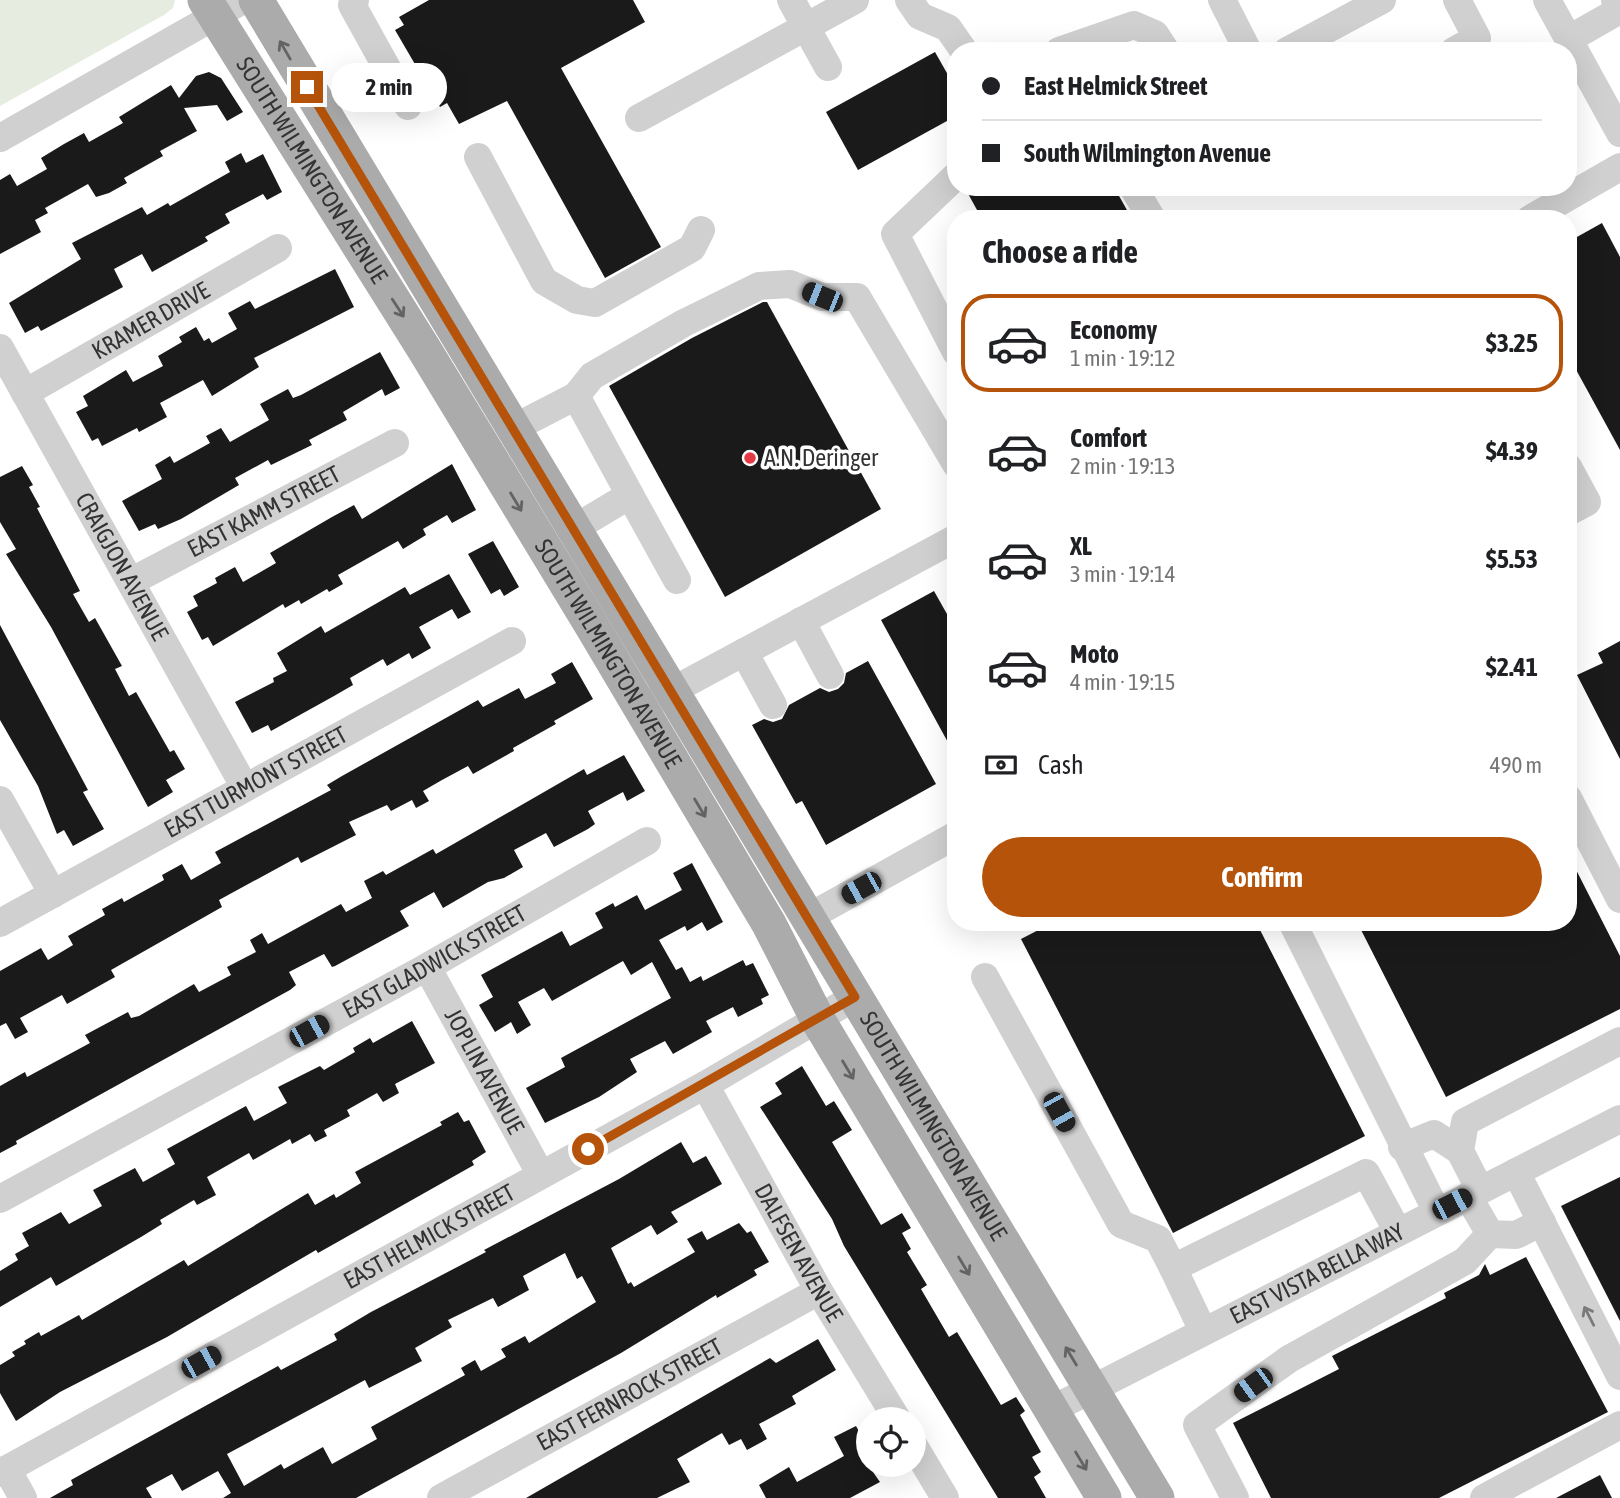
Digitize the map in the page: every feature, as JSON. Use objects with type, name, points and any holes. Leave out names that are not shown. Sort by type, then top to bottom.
[{"type":"main road","name":"SOUTH WILMINGTON AVENUE","points":[[256,0],[1157,1498]]},
{"type":"main road","name":"SOUTH WILMINGTON AVENUE","points":[[221,5],[769,925],[818,1020],[1104,1498]]},
{"type":"street","points":[[355,0],[352,5],[408,106]]},
{"type":"street","points":[[791,0],[828,68]]},
{"type":"street","points":[[639,118],[855,0]]},
{"type":"street","points":[[909,0],[920,16],[948,28],[958,42]]},
{"type":"street","points":[[1222,0],[1243,42]]},
{"type":"street","points":[[1304,42],[1382,0]]},
{"type":"street","points":[[1457,0],[1477,38],[1470,42]]},
{"type":"street","points":[[1547,0],[1571,42]]},
{"type":"street","points":[[1569,39],[1620,10],[1615,0]]},
{"type":"street","points":[[0,138],[221,5]]},
{"type":"street","points":[[1085,42],[1134,25],[1155,34],[1160,42]]},
{"type":"street","points":[[1577,54],[1620,133]]},
{"type":"street","points":[[478,157],[544,281],[577,300],[595,303],[668,262],[692,248],[701,230]]},
{"type":"street","points":[[1577,192],[1620,167]]},
{"type":"street","points":[[947,185],[895,234],[947,335]]},
{"type":"street","points":[[1546,210],[1570,196]]},
{"type":"street","name":"KRAMER DRIVE","points":[[25,393],[278,248]]},
{"type":"street","points":[[514,428],[576,396],[592,376],[684,323],[759,286],[790,284],[822,297],[857,297],[947,449]]},
{"type":"street","name":"CRAIGJON AVENUE","points":[[0,348],[244,786]]},
{"type":"street","points":[[576,396],[677,580]]},
{"type":"street","name":"EAST KAMM STREET","points":[[132,581],[395,443]]},
{"type":"street","points":[[1577,484],[1587,502],[1577,507]]},
{"type":"street","points":[[575,528],[630,495]]},
{"type":"street","points":[[640,707],[947,543]]},
{"type":"street","points":[[802,621],[830,675]]},
{"type":"street","name":"EAST TURMONT STREET","points":[[0,923],[244,786],[512,641]]},
{"type":"street","points":[[744,652],[773,705]]},
{"type":"street","points":[[0,800],[53,894]]},
{"type":"street","points":[[1577,815],[1620,899]]},
{"type":"street","points":[[807,918],[947,840]]},
{"type":"street","name":"EAST GLADWICK STREET","points":[[0,1199],[428,967],[647,841]]},
{"type":"street","points":[[1296,931],[1402,1147],[1437,1212]]},
{"type":"street","name":"JOPLIN AVENUE","points":[[428,967],[541,1175]]},
{"type":"street","points":[[985,977],[1121,1224],[1158,1239],[1203,1331]]},
{"type":"street","name":"EAST HELMICK STREET","points":[[4,1471],[705,1085],[855,997]]},
{"type":"street","points":[[1489,1234],[1460,1151],[1465,1122],[1620,1041]]},
{"type":"street","name":"DALFSEN AVENUE","points":[[705,1085],[819,1291],[890,1407]]},
{"type":"street","name":"EAST VISTA BELLA WAY","points":[[1051,1410],[1620,1119]]},
{"type":"street","points":[[1402,1147],[1434,1134],[1460,1151]]},
{"type":"street","points":[[1173,1268],[1366,1172],[1398,1232]]},
{"type":"street","points":[[1516,1172],[1620,1377]]},
{"type":"street","points":[[1489,1234],[1516,1235],[1542,1223]]},
{"type":"street","points":[[1235,1498],[1197,1425],[1289,1359],[1465,1261],[1489,1234]]},
{"type":"street","name":"EAST FERNROCK STREET","points":[[441,1498],[819,1291]]},
{"type":"street","points":[[1484,1498],[1620,1426]]},
{"type":"street","points":[[926,1468],[942,1497]]},
{"type":"street","points":[[4,1471],[23,1498]]},
{"type":"shaded area","points":[[0,0],[175,0],[173,8],[164,15],[0,106]]},
{"type":"building","points":[[429,0],[633,0],[645,22],[561,68],[661,247],[605,278],[507,101],[459,124],[447,103],[440,107],[395,30],[404,25],[399,17]]},
{"type":"building","points":[[935,52],[947,73],[947,121],[858,170],[826,112]]},
{"type":"building","points":[[209,72],[221,78],[243,112],[227,121],[217,105],[184,108],[197,131],[160,151],[163,156],[124,178],[127,183],[109,193],[96,197],[88,184],[45,208],[48,213],[35,220],[41,232],[0,254],[0,180],[10,174],[17,186],[47,169],[41,158],[64,144],[84,133],[89,142],[123,123],[119,117],[171,85],[179,98],[196,76]]},
{"type":"building","points":[[241,153],[246,163],[263,154],[282,192],[267,200],[263,194],[225,214],[230,223],[205,237],[208,241],[152,272],[142,254],[114,269],[123,287],[41,331],[38,326],[25,333],[9,303],[81,259],[72,243],[142,207],[147,215],[168,203],[170,206],[230,172],[225,162]]},
{"type":"building","points":[[969,196],[1119,196],[1127,210],[977,210]]},
{"type":"building","points":[[1602,223],[1620,257],[1620,450],[1577,371],[1577,237]]},
{"type":"building","points":[[335,269],[354,307],[254,358],[259,367],[212,396],[203,380],[160,403],[167,417],[139,432],[137,428],[102,446],[98,438],[92,441],[76,412],[88,406],[83,396],[126,370],[133,382],[163,366],[158,356],[182,342],[179,337],[196,327],[204,341],[209,338],[212,343],[237,329],[228,313],[250,301],[255,309]]},
{"type":"building","name":"A.N. Deringer","points":[[767,302],[881,509],[725,597],[609,386],[692,338]]},
{"type":"building","points":[[380,352],[400,388],[385,396],[382,389],[343,412],[347,420],[309,440],[312,445],[271,465],[268,460],[235,478],[239,485],[181,519],[158,529],[155,524],[139,531],[122,501],[162,479],[155,465],[170,456],[174,463],[210,443],[206,436],[221,428],[230,442],[269,420],[260,404],[288,389],[293,398],[301,395]]},
{"type":"building","points":[[452,464],[476,510],[452,523],[447,515],[423,529],[426,535],[403,549],[398,541],[338,575],[343,584],[329,592],[327,589],[301,604],[299,600],[285,608],[283,604],[213,646],[208,637],[202,640],[187,612],[198,606],[193,596],[217,583],[215,578],[235,567],[243,582],[276,563],[270,553],[332,517],[354,505],[362,519]]},
{"type":"building","points":[[22,466],[33,485],[29,487],[40,507],[37,508],[80,591],[73,594],[89,622],[95,618],[122,666],[115,669],[129,696],[136,692],[170,752],[174,750],[185,769],[166,780],[173,792],[148,807],[51,627],[6,554],[16,549],[0,522],[0,477]]},
{"type":"building","points":[[493,541],[519,587],[504,596],[500,589],[491,594],[468,554]]},
{"type":"building","points":[[449,574],[471,612],[458,619],[452,609],[419,627],[431,648],[412,659],[409,653],[387,666],[383,659],[350,678],[353,685],[334,696],[271,731],[268,725],[252,733],[235,702],[274,682],[273,678],[287,671],[277,653],[321,626],[325,633],[405,587],[410,595]]},
{"type":"building","points":[[934,591],[947,614],[947,741],[881,620]]},
{"type":"building","points":[[0,625],[88,790],[83,792],[104,829],[73,846],[64,830],[57,834],[38,786],[0,720]]},
{"type":"building","points":[[1620,641],[1620,759],[1577,675],[1603,663],[1598,653]]},
{"type":"building","points":[[868,661],[936,784],[826,845],[802,801],[796,804],[752,725],[764,719],[773,722],[782,719],[789,705],[820,688],[829,692],[838,689],[844,683],[846,673]]},
{"type":"building","points":[[572,662],[593,699],[554,721],[556,724],[513,748],[514,751],[473,774],[468,766],[423,791],[429,801],[416,808],[412,800],[391,811],[387,805],[349,822],[356,835],[301,863],[298,857],[219,900],[222,907],[111,970],[115,977],[67,1004],[62,995],[20,1018],[28,1032],[15,1039],[6,1023],[0,1026],[0,971],[41,948],[48,960],[73,945],[68,936],[105,915],[102,909],[122,898],[124,902],[164,880],[162,875],[182,864],[191,880],[221,863],[215,852],[331,790],[327,785],[342,776],[478,700],[483,707],[519,688],[525,699],[556,683],[551,674]]},
{"type":"building","points":[[624,755],[645,791],[627,801],[623,792],[588,811],[595,824],[588,829],[554,847],[546,833],[514,850],[523,867],[504,878],[488,882],[443,908],[434,892],[400,911],[409,926],[335,966],[332,967],[324,954],[289,972],[296,985],[290,990],[16,1141],[17,1144],[0,1153],[0,1086],[25,1072],[27,1077],[90,1043],[85,1035],[128,1012],[131,1018],[139,1016],[194,984],[199,992],[231,975],[227,967],[256,952],[250,940],[262,933],[268,944],[341,904],[346,912],[372,898],[364,881],[383,871],[386,875],[433,849],[436,854],[584,769],[587,775]]},
{"type":"building","points":[[692,863],[723,922],[707,931],[702,922],[687,931],[685,926],[659,940],[676,970],[682,967],[690,982],[701,976],[703,981],[743,960],[746,966],[753,963],[769,995],[761,999],[763,1004],[738,1017],[733,1007],[706,1021],[712,1032],[673,1054],[665,1041],[630,1059],[637,1072],[599,1097],[545,1123],[526,1088],[565,1067],[561,1058],[671,998],[652,962],[631,975],[623,961],[552,1001],[544,988],[518,1002],[531,1025],[517,1034],[511,1022],[495,1032],[479,1005],[493,997],[481,975],[562,931],[570,946],[603,928],[595,913],[613,903],[615,907],[637,895],[645,910],[682,890],[673,873]]},
{"type":"building","points":[[1577,872],[1620,956],[1620,1009],[1446,1097],[1362,931],[1577,931]]},
{"type":"building","points":[[1037,931],[1261,931],[1365,1136],[1173,1233],[1021,939]]},
{"type":"building","points":[[412,1021],[435,1063],[395,1084],[399,1093],[383,1102],[377,1093],[347,1110],[350,1116],[324,1130],[327,1136],[315,1142],[310,1134],[292,1144],[290,1139],[253,1160],[249,1153],[207,1177],[216,1195],[197,1205],[194,1200],[160,1220],[162,1224],[56,1286],[51,1277],[0,1307],[0,1271],[18,1260],[15,1254],[29,1246],[22,1233],[61,1212],[69,1224],[102,1206],[93,1190],[135,1168],[143,1182],[175,1164],[167,1149],[246,1106],[254,1121],[287,1103],[278,1087],[320,1066],[324,1070],[355,1052],[353,1048],[370,1038],[373,1043]]},
{"type":"building","points":[[802,1066],[826,1106],[834,1101],[852,1130],[832,1142],[881,1225],[902,1213],[911,1228],[902,1233],[911,1249],[907,1252],[927,1285],[921,1289],[949,1337],[957,1332],[1001,1405],[1016,1397],[1025,1411],[1020,1415],[1041,1452],[1032,1457],[1041,1472],[1034,1477],[1046,1498],[998,1498],[844,1246],[832,1219],[760,1107],[782,1094],[775,1083]]},
{"type":"building","points":[[458,1112],[464,1122],[469,1120],[486,1152],[472,1161],[474,1165],[318,1253],[316,1250],[167,1337],[60,1392],[16,1421],[0,1393],[0,1365],[15,1356],[12,1352],[26,1344],[24,1341],[39,1332],[41,1336],[79,1315],[82,1320],[184,1260],[188,1266],[308,1193],[315,1205],[334,1194],[336,1198],[361,1183],[355,1172],[442,1125],[440,1122]]},
{"type":"building","points":[[681,1142],[693,1163],[706,1156],[722,1184],[671,1212],[678,1222],[657,1235],[651,1225],[611,1248],[628,1284],[631,1282],[634,1287],[695,1252],[687,1239],[702,1231],[707,1240],[739,1223],[747,1233],[751,1231],[769,1262],[754,1270],[757,1275],[717,1298],[716,1295],[621,1353],[356,1498],[223,1498],[231,1493],[218,1471],[182,1491],[172,1474],[146,1488],[152,1498],[50,1498],[73,1485],[71,1480],[278,1366],[281,1370],[337,1340],[334,1334],[371,1312],[619,1179]],"holes":[[[565,1253],[577,1279],[582,1276],[596,1302],[529,1343],[525,1336],[501,1349],[506,1357],[481,1371],[475,1360],[461,1368],[465,1375],[371,1427],[377,1439],[332,1464],[323,1447],[284,1469],[281,1464],[244,1486],[227,1454],[365,1380],[369,1388],[422,1361],[415,1348],[452,1327],[448,1320],[493,1298],[498,1307],[529,1290],[523,1276]]]},
{"type":"building","points":[[1620,1177],[1620,1321],[1561,1206]]},
{"type":"building","points":[[1526,1257],[1608,1412],[1439,1498],[1271,1498],[1233,1423],[1339,1369],[1332,1356],[1446,1298],[1444,1293],[1479,1275],[1485,1264],[1490,1275]]},
{"type":"building","points":[[818,1339],[836,1370],[792,1396],[796,1404],[759,1424],[767,1439],[747,1450],[741,1439],[729,1445],[722,1433],[677,1459],[690,1482],[657,1498],[526,1498],[770,1358],[776,1363]]},
{"type":"building","points":[[856,1426],[856,1477],[876,1477],[880,1482],[850,1498],[766,1498],[759,1485],[789,1467],[797,1482],[844,1456],[834,1437]]},
{"type":"building","points":[[1600,1475],[1612,1498],[1556,1498]]},
{"type":"place","name":"A.N. Deringer","points":[[750,458]]},
{"type":"route","points":[[307,87],[855,997],[705,1085],[588,1149]]}]
